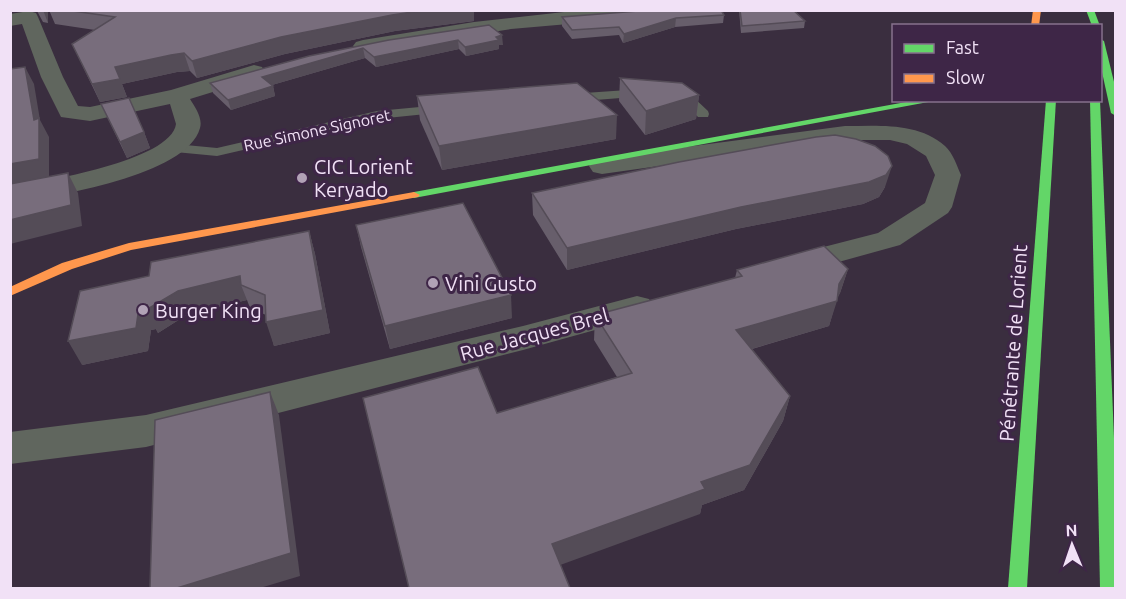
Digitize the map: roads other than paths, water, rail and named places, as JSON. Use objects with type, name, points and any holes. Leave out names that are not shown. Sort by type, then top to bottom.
[{"type":"highway","points":[[1102,46],[1116,113]]},
{"type":"highway","points":[[10,292],[67,266],[129,247],[924,102]]},
{"type":"highway","name":"Pénétrante de Lorient","points":[[1017,588],[1051,102]]},
{"type":"highway","points":[[1095,102],[1110,588]]},
{"type":"street","points":[[342,50],[412,36],[661,10]]},
{"type":"street","points":[[10,20],[29,17],[52,77],[69,112],[90,114],[176,96],[274,66]]},
{"type":"street","points":[[10,196],[132,168],[175,148],[188,132],[189,116],[176,96]]},
{"type":"street","points":[[461,186],[845,133],[890,133],[915,138],[937,152],[948,175],[938,207],[889,239],[763,273]]},
{"type":"street","name":"Rue Jacques Brel","points":[[10,448],[146,431],[523,338],[660,301]]},
{"type":"lane","points":[[552,100],[659,93],[688,99],[703,114]]},
{"type":"lane","name":"Rue Simone Signoret","points":[[175,148],[217,152],[377,115],[460,108]]},
{"type":"place","name":"CIC Lorient Keryado","points":[[302,178]]},
{"type":"place","name":"Vini Gusto","points":[[433,283]]},
{"type":"place","name":"Burger King","points":[[143,310]]}]
